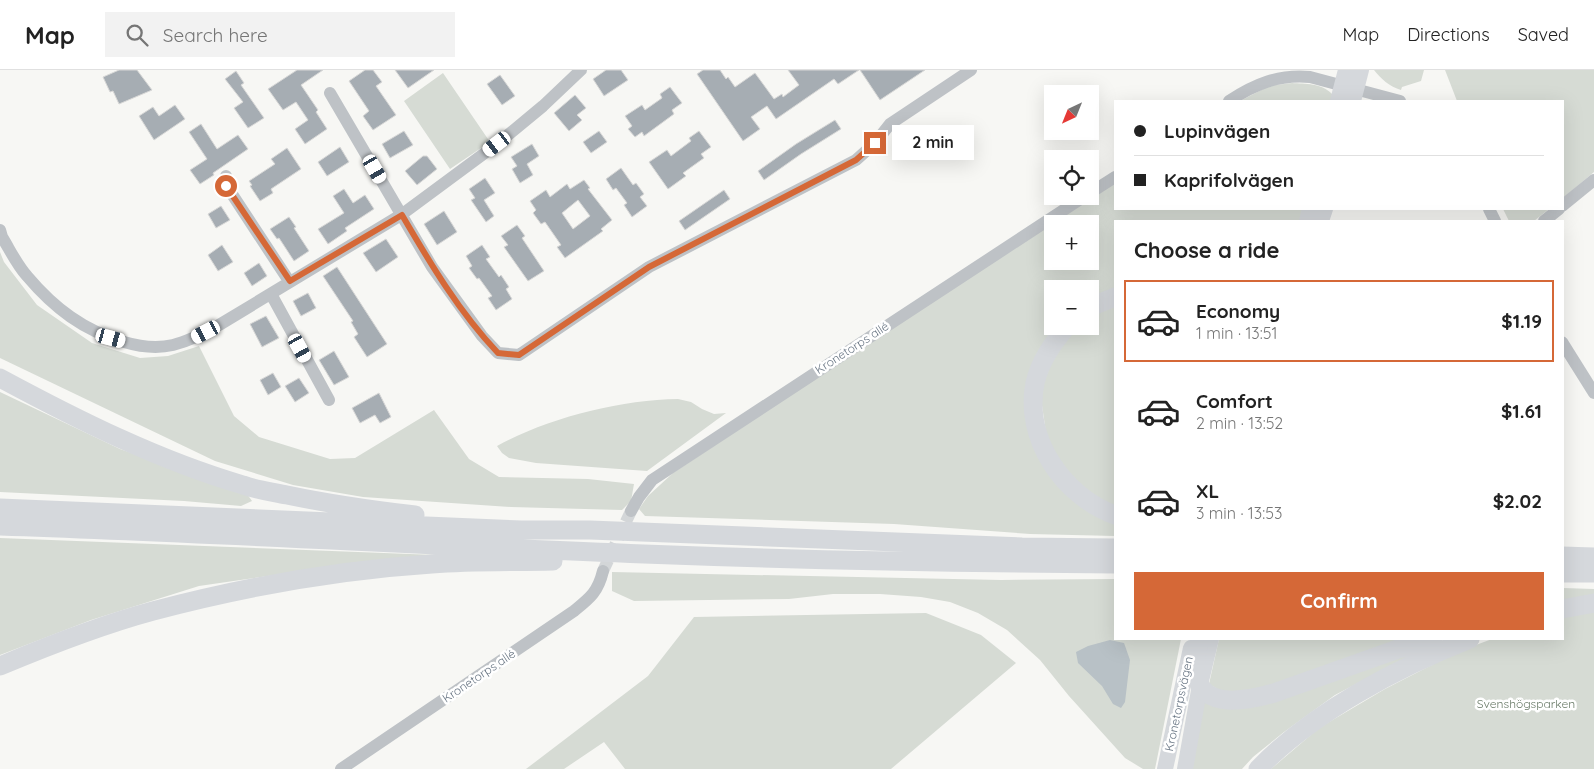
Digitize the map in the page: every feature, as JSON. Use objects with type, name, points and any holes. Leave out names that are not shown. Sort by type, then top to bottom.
[{"type":"highway","points":[[1099,303],[1114,297]]},
{"type":"highway","points":[[1059,335],[1043,360],[1035,383],[1033,407],[1036,429],[1043,448],[1064,481],[1082,497],[1104,511],[1114,515]]},
{"type":"highway","points":[[0,378],[118,438],[170,460],[245,486],[367,510],[420,516],[502,518],[590,530]]},
{"type":"highway","points":[[0,508],[474,529],[590,530],[1022,547],[1114,548]]},
{"type":"highway","points":[[0,526],[167,531],[644,554],[965,563],[1114,564]]},
{"type":"highway","points":[[0,666],[62,641],[152,611],[209,597],[304,579],[432,564],[594,560],[644,554]]},
{"type":"highway","points":[[1564,556],[1594,557]]},
{"type":"highway","points":[[1564,573],[1594,573]]},
{"type":"highway","points":[[1564,609],[1594,603]]},
{"type":"highway","points":[[1200,640],[1196,658],[1196,675],[1200,685],[1209,695],[1229,700],[1254,698],[1274,693],[1398,649],[1430,640]]},
{"type":"highway","points":[[1258,769],[1285,743],[1352,697],[1430,656],[1468,640]]},
{"type":"main road","points":[[1346,70],[1347,95]]},
{"type":"main road","points":[[1347,95],[1361,70]]},
{"type":"main road","name":"Kronetorpsvägen","points":[[1165,769],[1193,640]]},
{"type":"main road","name":"Kronetorpsvägen","points":[[1185,769],[1200,685],[1211,640]]},
{"type":"street","points":[[0,230],[2,237],[26,275],[53,304],[78,323],[111,338],[146,348],[172,346],[192,339],[219,325],[402,215],[497,144],[543,106],[581,70]]},
{"type":"street","points":[[330,93],[432,267],[482,336],[498,353],[519,355],[649,267],[856,160],[875,143],[890,124],[971,70]]},
{"type":"street","points":[[1231,100],[1262,82],[1276,78],[1297,76],[1310,77],[1347,95],[1391,100]]},
{"type":"street","points":[[226,176],[226,186],[290,281]]},
{"type":"street","points":[[1099,187],[1114,178]]},
{"type":"street","points":[[1564,204],[1594,180]]},
{"type":"street","name":"Kronetorps allé","points":[[630,511],[652,480],[1071,205]]},
{"type":"street","points":[[1545,220],[1558,210]]},
{"type":"street","points":[[271,294],[329,400]]},
{"type":"street","points":[[1564,345],[1594,393]]},
{"type":"street","name":"Kronetorps allé","points":[[342,769],[574,611],[592,596],[600,585],[603,571]]},
{"type":"green space","points":[[1374,70],[1424,70],[1421,81],[1402,87],[1401,90],[1386,82]]},
{"type":"green space","points":[[1445,70],[1594,70],[1594,172],[1564,197],[1564,100],[1457,100]]},
{"type":"green space","points":[[443,73],[490,142],[450,169],[404,101]]},
{"type":"green space","points":[[1292,83],[1313,85],[1328,90],[1332,94],[1332,100],[1242,100],[1269,86]]},
{"type":"green space","points":[[1114,184],[1114,210],[1304,210],[1301,220],[1114,220],[1114,290],[1099,296],[1099,280],[1044,280],[1044,335],[1051,335],[1032,440],[1114,521],[1114,536],[1030,534],[894,524],[645,516],[639,509],[648,496],[673,473],[1044,228],[1044,270],[1099,270],[1099,215],[1065,215],[1081,205],[1099,205],[1099,193]]},
{"type":"green space","points":[[1504,210],[1548,210],[1535,220],[1508,220]]},
{"type":"green space","points":[[0,252],[4,262],[37,305],[92,343],[140,358],[168,356],[199,346],[234,416],[259,437],[330,459],[355,458],[434,410],[469,459],[499,477],[588,479],[634,484],[631,501],[622,510],[511,507],[363,497],[293,485],[215,461],[0,358]]},
{"type":"green space","points":[[1114,304],[1114,508],[1085,492],[1048,446],[1040,392],[1058,346],[1067,335],[1099,335],[1099,311]]},
{"type":"green space","points":[[0,392],[120,449],[247,494],[252,501],[241,506],[184,501],[0,492]]},
{"type":"green space","points":[[678,399],[691,402],[714,414],[726,413],[647,471],[536,463],[509,458],[497,446],[538,427],[584,412],[632,403]]},
{"type":"green space","points":[[0,538],[436,555],[330,567],[199,586],[91,620],[0,655]]},
{"type":"green space","points":[[612,572],[1001,580],[1114,579],[1114,640],[1181,640],[1155,769],[1143,769],[1125,758],[1069,696],[1040,660],[1007,630],[978,613],[950,602],[921,597],[880,594],[833,594],[789,599],[634,601],[612,591]]},
{"type":"green space","points":[[1564,588],[1594,589],[1594,596],[1564,602]]},
{"type":"green space","name":"Svenshögsparken","points":[[1594,609],[1594,769],[1271,769],[1319,728],[1385,689],[1457,652],[1489,640],[1564,640],[1564,616]]},
{"type":"green space","points":[[926,613],[981,635],[1016,663],[891,769],[625,769],[604,742],[564,769],[526,769],[648,676],[694,617]]},
{"type":"green space","points":[[1219,640],[1410,640],[1258,693],[1224,693],[1209,684]]},
{"type":"green space","points":[[1419,651],[1335,695],[1284,732],[1253,757],[1242,769],[1191,769],[1204,701]]},
{"type":"shaded area","points":[[1110,640],[1124,643],[1130,660],[1125,702],[1121,708],[1113,704],[1102,686],[1078,663],[1076,652],[1088,646]]},
{"type":"building","points":[[119,70],[137,70],[152,90],[119,104],[113,91],[110,92],[103,77]]},
{"type":"building","points":[[297,70],[323,70],[301,85],[318,110],[316,112],[327,129],[305,144],[295,129],[308,120],[296,102],[283,110],[268,89]]},
{"type":"building","points":[[365,70],[373,70],[382,82],[376,86],[396,115],[373,130],[363,116],[369,111],[349,81]]},
{"type":"building","points":[[395,70],[434,70],[408,88]]},
{"type":"building","points":[[606,70],[621,70],[628,80],[604,96],[593,79]]},
{"type":"building","points":[[703,70],[720,70],[735,87],[755,73],[774,99],[782,94],[783,97],[799,85],[788,70],[859,70],[838,84],[834,79],[776,119],[767,106],[751,117],[760,129],[743,141],[697,74]]},
{"type":"building","points":[[860,70],[925,70],[880,100]]},
{"type":"building","points":[[236,71],[244,83],[241,85],[264,118],[248,128],[234,108],[243,102],[225,79]]},
{"type":"building","points":[[500,75],[515,96],[502,105],[487,84]]},
{"type":"building","points":[[670,87],[682,103],[672,110],[674,114],[644,136],[642,132],[635,137],[628,129],[632,126],[625,116],[642,105],[645,110],[662,98],[660,94]]},
{"type":"building","points":[[575,95],[586,108],[577,115],[582,120],[569,131],[554,113]]},
{"type":"building","points":[[175,105],[185,119],[154,140],[139,116],[153,107],[159,116]]},
{"type":"building","points":[[835,120],[841,129],[764,180],[758,171],[796,144]]},
{"type":"building","points":[[201,124],[217,149],[238,135],[248,149],[200,184],[190,170],[207,159],[189,132]]},
{"type":"building","points":[[404,131],[413,145],[390,158],[382,144]]},
{"type":"building","points":[[599,131],[607,142],[591,153],[583,142]]},
{"type":"building","points":[[699,131],[711,147],[701,154],[704,158],[683,173],[686,176],[668,189],[649,162],[667,150],[671,156],[691,141],[689,138]]},
{"type":"building","points":[[532,144],[539,156],[527,164],[533,175],[520,183],[512,169],[517,166],[511,157]]},
{"type":"building","points":[[340,147],[349,162],[327,176],[318,162]]},
{"type":"building","points":[[287,148],[301,169],[271,189],[273,193],[260,201],[250,186],[252,185],[249,181],[275,164],[271,159]]},
{"type":"building","points":[[423,156],[427,156],[437,169],[417,185],[405,171]]},
{"type":"building","points":[[621,168],[633,185],[636,183],[644,194],[640,197],[647,206],[632,217],[624,205],[627,203],[616,188],[613,190],[606,179]]},
{"type":"building","points":[[485,178],[495,193],[484,200],[494,216],[486,222],[471,200],[475,198],[469,189]]},
{"type":"building","points":[[584,180],[590,188],[588,189],[612,220],[601,229],[603,231],[565,258],[557,247],[561,245],[545,222],[541,224],[533,213],[536,210],[530,201],[546,190],[550,197],[567,184],[570,189]],"holes":[[[578,200],[590,216],[573,229],[562,213]]]},
{"type":"building","points":[[344,189],[353,203],[365,195],[374,209],[345,228],[347,231],[328,244],[318,229],[344,213],[333,196]]},
{"type":"building","points":[[724,190],[730,199],[685,230],[679,221]]},
{"type":"building","points":[[221,206],[230,220],[216,228],[208,214]]},
{"type":"building","points":[[444,211],[457,232],[437,245],[424,224]]},
{"type":"building","points":[[289,217],[309,251],[294,261],[279,238],[277,239],[270,229]]},
{"type":"building","points":[[517,225],[525,236],[522,238],[544,271],[528,281],[504,247],[508,245],[501,236]]},
{"type":"building","points":[[386,239],[398,257],[376,272],[363,253]]},
{"type":"building","points":[[222,245],[233,262],[218,271],[208,255]]},
{"type":"building","points":[[482,245],[490,257],[486,259],[509,287],[506,289],[512,299],[496,310],[488,298],[492,296],[469,268],[472,266],[466,256]]},
{"type":"building","points":[[259,263],[267,276],[252,286],[244,273]]},
{"type":"building","points":[[337,267],[387,344],[367,357],[354,337],[358,334],[351,322],[353,321],[323,276]]},
{"type":"building","points":[[308,293],[316,308],[301,316],[293,301]]},
{"type":"building","points":[[266,316],[279,338],[262,347],[250,324]]},
{"type":"building","points":[[334,351],[349,377],[334,385],[319,360]]},
{"type":"building","points":[[273,373],[281,387],[268,395],[260,380]]},
{"type":"building","points":[[299,378],[309,393],[295,402],[285,386]]},
{"type":"building","points":[[379,393],[391,417],[380,423],[375,415],[360,423],[352,408]]},
{"type":"tunnel","points":[[603,571],[631,511]]},
{"type":"route","points":[[226,186],[290,281],[402,215],[432,267],[482,336],[498,353],[519,355],[649,267],[856,160],[875,143]]}]
